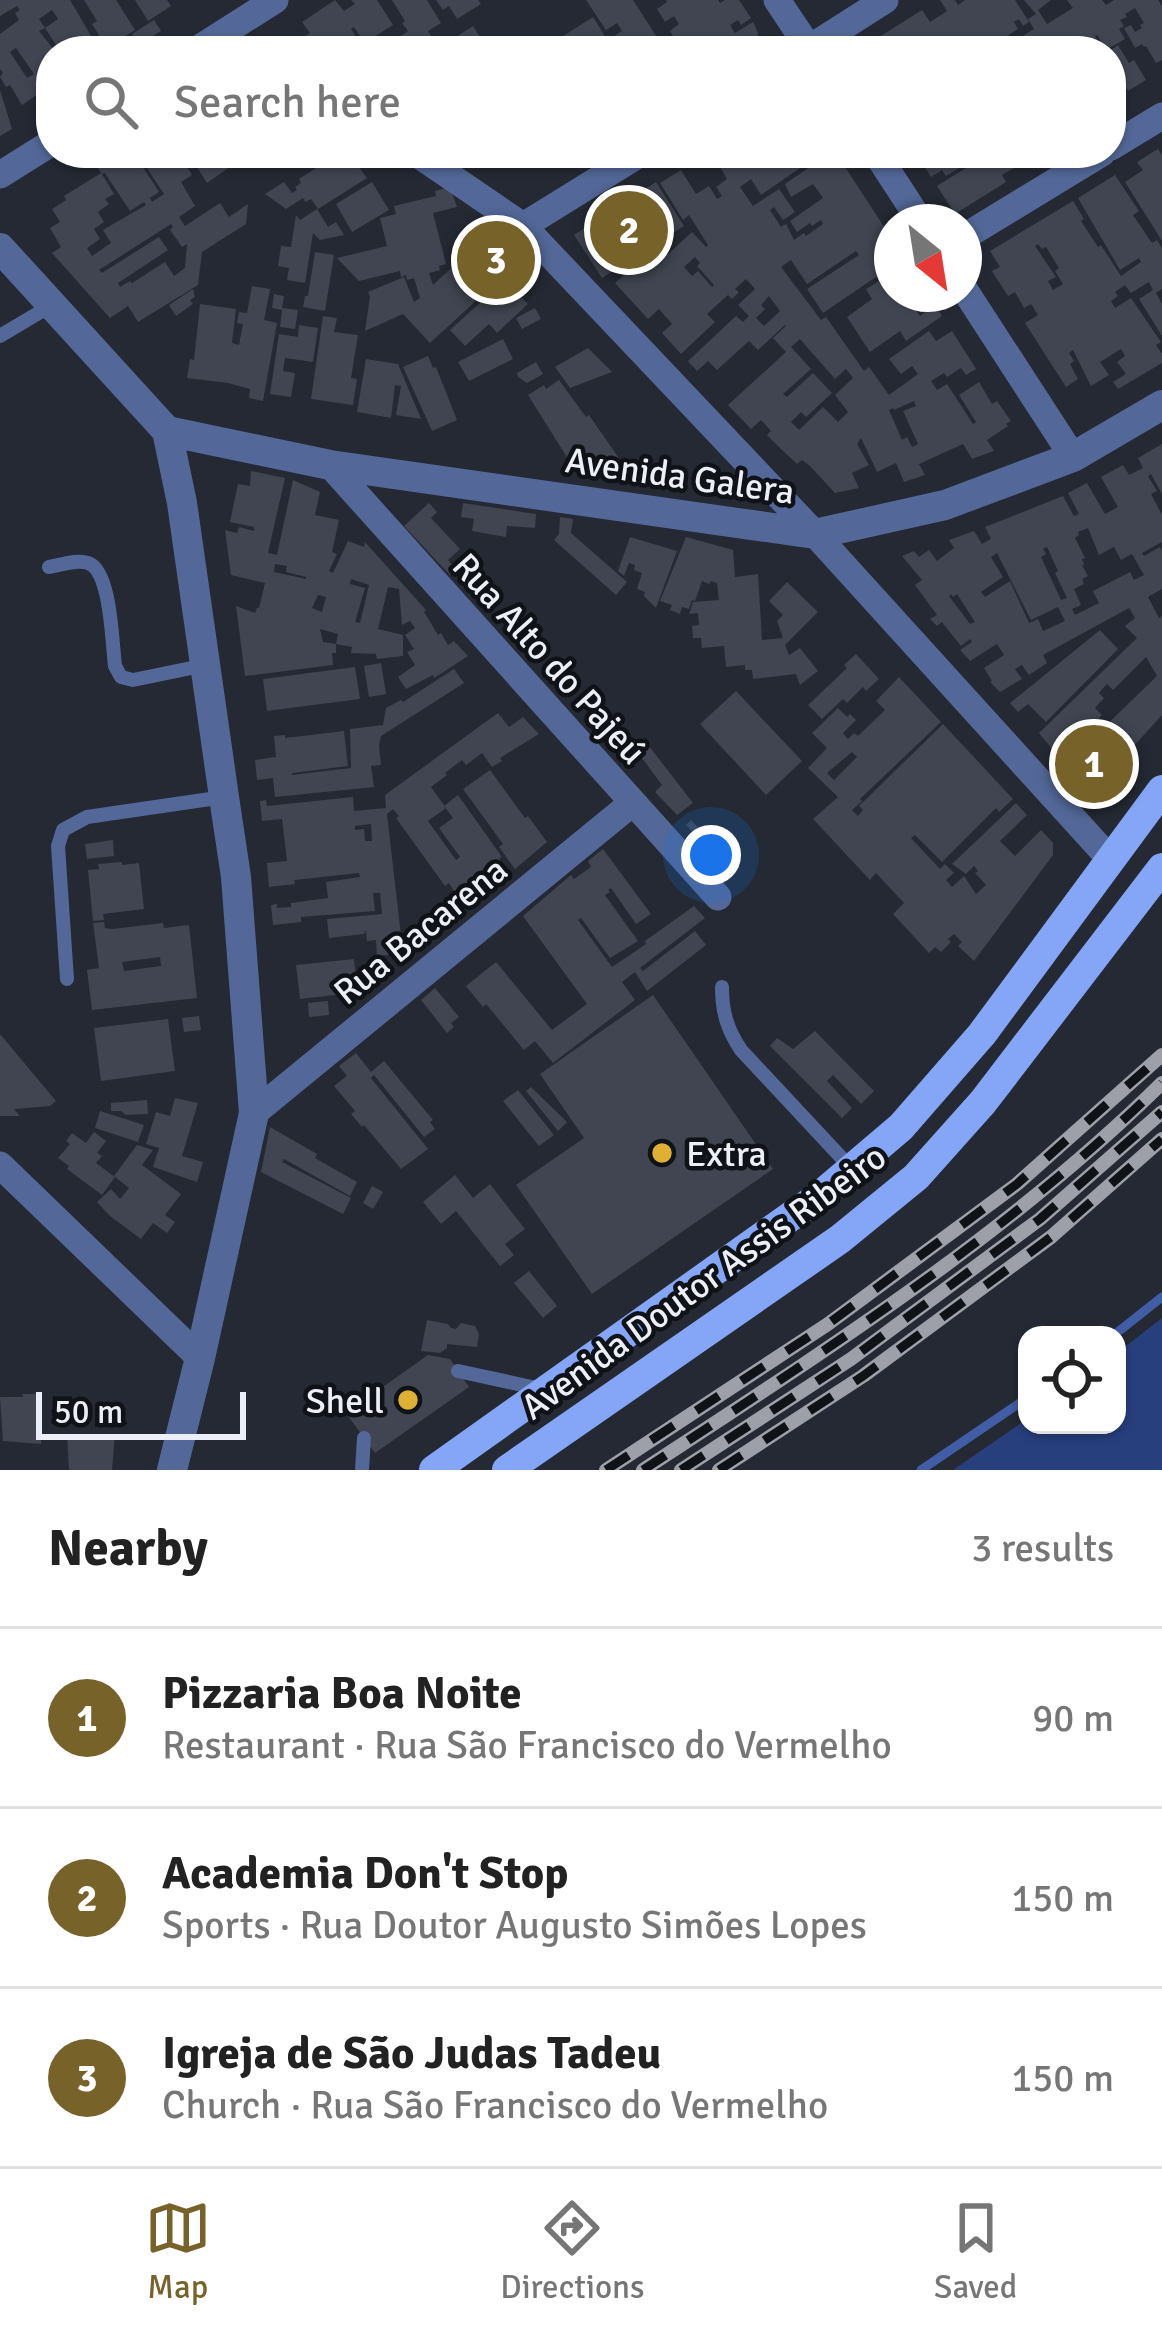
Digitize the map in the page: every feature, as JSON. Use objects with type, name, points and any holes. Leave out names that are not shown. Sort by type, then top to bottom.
[{"type":"main road","name":"Avenida Doutor Assis Ribeiro","points":[[434,1470],[821,1195],[901,1126],[982,1034],[1162,790]]},
{"type":"main road","name":"Avenida Doutor Assis Ribeiro","points":[[507,1470],[840,1239],[916,1177],[983,1102],[1162,868]]},
{"type":"street","points":[[219,36],[275,0]]},
{"type":"street","points":[[777,0],[799,36]]},
{"type":"street","points":[[830,36],[885,0]]},
{"type":"street","points":[[1126,139],[1162,116]]},
{"type":"street","points":[[0,175],[36,152]]},
{"type":"street","points":[[438,168],[523,226],[815,534],[1110,859]]},
{"type":"street","points":[[523,226],[617,168]]},
{"type":"street","points":[[886,168],[909,204]]},
{"type":"street","points":[[982,226],[1077,168]]},
{"type":"street","points":[[0,248],[167,431],[182,503],[236,878],[254,1113],[172,1470]]},
{"type":"street","points":[[979,312],[1073,457]]},
{"type":"street","name":"Avenida Galera","points":[[167,431],[330,465],[815,534],[945,505],[1073,457],[1162,405]]},
{"type":"street","name":"Rua Alto do Pajeú","points":[[330,465],[718,897]]},
{"type":"street","name":"Rua Bacarena","points":[[254,1113],[632,804]]},
{"type":"street","points":[[0,1165],[200,1358]]},
{"type":"lane","points":[[0,335],[52,305]]},
{"type":"lane","points":[[49,567],[82,561],[102,574],[115,665],[121,677],[134,680],[206,665]]},
{"type":"lane","points":[[68,979],[58,846],[63,830],[87,817],[224,797]]},
{"type":"lane","points":[[722,987],[722,1010],[741,1050],[852,1169]]},
{"type":"lane","points":[[458,1371],[546,1390]]},
{"type":"lane","points":[[362,1470],[364,1438]]},
{"type":"shaded area","points":[[1162,1318],[1162,1470],[953,1470],[1018,1425],[1018,1434],[1126,1434],[1126,1346]]},
{"type":"building","points":[[0,0],[70,0],[91,36],[50,36],[45,28],[39,31],[43,36],[36,36],[36,95],[22,105],[0,77],[0,34],[19,20],[17,6],[0,16]],"holes":[[[52,10],[58,19],[45,28],[39,19]],[[16,48],[34,74],[27,78],[10,52]]]},
{"type":"building","points":[[84,0],[116,0],[135,30],[126,36],[100,36],[92,24],[97,21]]},
{"type":"building","points":[[135,0],[167,0],[171,6],[148,21]]},
{"type":"building","points":[[335,0],[344,11],[355,4],[351,0],[377,0],[393,25],[376,36],[360,36],[354,27],[355,36],[306,36],[310,33],[302,22]]},
{"type":"building","points":[[392,0],[427,0],[441,23],[428,31],[431,36],[400,36],[408,31]]},
{"type":"building","points":[[436,0],[478,0],[481,4],[457,19],[449,6],[443,10]]},
{"type":"building","points":[[586,0],[633,0],[656,36],[614,36],[622,31],[617,23],[606,30]]},
{"type":"building","points":[[739,0],[751,18],[730,25],[735,33],[753,22],[758,36],[673,36],[670,31],[679,24],[674,16],[665,22],[657,9],[667,2]]},
{"type":"building","points":[[940,0],[955,0],[958,5],[965,0],[1015,0],[1029,22],[1023,26],[1019,19],[1014,22],[1018,29],[1007,36],[881,36],[922,10],[930,22],[947,11]]},
{"type":"building","points":[[1024,0],[1051,0],[1038,10],[1047,24],[1073,8],[1067,0],[1102,0],[1106,5],[1114,0],[1158,0],[1162,60],[1156,63],[1142,44],[1135,48],[1124,28],[1131,25],[1135,32],[1142,28],[1135,8],[1120,20],[1123,36],[1023,36],[1034,29],[1028,19],[1036,14]]},
{"type":"building","points":[[593,17],[605,36],[563,36]]},
{"type":"building","points":[[154,20],[161,31],[153,36],[132,34]]},
{"type":"building","points":[[473,26],[479,36],[460,36]]},
{"type":"building","points":[[1126,58],[1129,63],[1134,60],[1146,80],[1128,91]]},
{"type":"building","points":[[0,90],[12,129],[0,136]]},
{"type":"building","points":[[1158,149],[1162,155],[1162,241],[1125,182],[1143,170],[1137,162]]},
{"type":"building","points":[[98,168],[144,168],[159,192],[150,198],[152,202],[164,194],[147,168],[188,168],[192,175],[181,182],[195,206],[179,217],[185,226],[220,203],[229,217],[248,204],[246,224],[202,252],[198,285],[138,322],[128,306],[110,318],[52,253],[61,247],[50,228],[60,222],[52,209],[66,200],[64,196],[101,173]],"holes":[[[102,174],[130,211],[146,205],[103,230],[111,243],[92,256],[87,248],[100,239],[94,229],[104,222],[98,212],[114,194]],[[173,227],[170,230],[182,247],[187,244],[185,268],[174,276],[165,262],[132,283],[120,287],[118,283],[168,250],[159,237],[102,273],[99,270]]]},
{"type":"building","points":[[198,168],[229,168],[207,183]]},
{"type":"building","points":[[316,168],[359,168],[367,178],[318,209],[311,199],[305,202],[303,198],[286,209],[265,194],[284,182],[292,193],[299,179]]},
{"type":"building","points":[[721,168],[800,168],[761,195],[751,179],[740,187],[753,206],[779,189],[795,212],[783,220],[774,207],[770,210],[781,227],[786,224],[794,240],[823,224],[821,220],[810,223],[797,232],[790,221],[823,198],[813,184],[791,197],[785,184],[808,168],[846,168],[874,211],[874,278],[823,313],[807,289],[859,255],[856,251],[807,284],[791,260],[781,267],[821,320],[826,317],[864,371],[869,367],[889,395],[918,374],[912,366],[901,374],[889,359],[929,331],[936,341],[952,331],[976,369],[966,375],[961,368],[931,381],[937,390],[947,384],[973,424],[959,395],[979,382],[992,404],[997,401],[1011,421],[987,440],[994,451],[972,459],[963,444],[919,464],[925,475],[904,482],[896,463],[877,472],[861,438],[857,444],[869,465],[852,473],[859,488],[835,493],[810,466],[802,460],[797,464],[780,448],[761,420],[751,429],[728,405],[786,352],[773,338],[786,326],[758,350],[749,341],[717,370],[708,361],[697,371],[688,361],[736,316],[743,322],[749,316],[738,305],[755,289],[746,279],[732,299],[728,295],[707,314],[715,322],[681,354],[662,333],[672,324],[659,309],[648,319],[615,283],[663,249],[668,254],[692,232],[708,245],[689,215],[683,220],[660,183],[681,170],[696,194],[709,186],[717,199],[722,196],[716,187],[727,179]],"holes":[[[695,257],[697,266],[712,287],[698,271],[692,276],[684,267]],[[769,296],[780,311],[764,326],[756,318]],[[800,339],[835,379],[846,369],[853,378],[835,395],[848,412],[838,422],[823,407],[799,430],[791,422],[801,412],[806,417],[832,393],[813,373],[787,397],[783,394],[811,369],[791,347]],[[914,401],[916,406],[903,411],[918,444],[912,447],[907,437],[902,440],[889,410]]]},
{"type":"building","points":[[925,168],[959,168],[946,176],[942,170],[931,177]]},
{"type":"building","points":[[966,168],[1014,168],[1002,175],[1006,182],[971,204],[949,204],[937,186]]},
{"type":"building","points":[[1115,175],[1139,211],[1133,215],[1152,243],[1157,240],[1162,248],[1162,289],[1156,293],[1162,304],[1162,336],[1139,299],[1153,290],[1149,282],[1131,293],[1125,285],[1111,301],[1115,308],[1131,298],[1161,342],[1156,345],[1162,363],[1118,389],[1113,382],[1126,374],[1117,362],[1125,356],[1121,349],[1100,362],[1109,375],[1091,386],[1073,350],[1070,364],[1078,379],[1066,387],[1025,323],[1038,315],[1031,304],[1024,308],[1015,292],[1008,296],[992,271],[1000,267],[990,251],[1073,201],[1081,221],[1121,276],[1141,262],[1139,258],[1120,270],[1078,198]],"holes":[[[1035,246],[1046,247],[1059,268],[1055,271],[1063,284],[1053,290],[1048,281],[1056,277]]]},
{"type":"building","points":[[372,182],[389,210],[352,232],[336,204]]},
{"type":"building","points":[[656,182],[684,226],[602,278],[574,235]]},
{"type":"building","points":[[450,187],[457,207],[433,213],[446,264],[429,273],[433,285],[463,257],[492,265],[503,276],[430,343],[403,314],[365,331],[368,292],[404,277],[414,302],[420,298],[414,278],[407,280],[406,275],[401,277],[400,271],[359,281],[337,258],[387,246],[380,218],[396,214],[394,206],[436,196],[435,191]]},
{"type":"building","points":[[317,209],[328,227],[336,222],[344,235],[320,240],[313,233],[305,283],[287,280],[289,268],[278,266],[281,246],[291,247],[296,215],[300,220]]},
{"type":"building","points":[[315,252],[334,255],[325,311],[303,307]]},
{"type":"building","points":[[505,280],[528,304],[497,333],[489,324],[465,346],[450,330]]},
{"type":"building","points":[[874,284],[874,312],[917,312],[920,316],[939,312],[942,316],[906,341],[900,331],[870,352],[847,317],[872,299],[866,289]]},
{"type":"building","points":[[252,286],[270,289],[264,320],[277,323],[263,401],[249,398],[250,389],[187,378],[190,359],[194,360],[200,304],[236,309],[232,343],[239,345],[243,324],[237,323],[239,312],[247,313]]},
{"type":"building","points":[[193,289],[193,304],[176,316],[169,305]]},
{"type":"building","points":[[274,294],[284,296],[282,308],[298,310],[295,329],[280,327],[282,310],[272,308]]},
{"type":"building","points":[[535,308],[541,319],[522,329],[516,318]]},
{"type":"building","points":[[323,316],[337,318],[334,332],[358,335],[351,378],[357,379],[353,405],[311,399]]},
{"type":"building","points":[[299,325],[318,328],[313,362],[285,358],[283,371],[295,373],[291,397],[270,394],[279,334],[298,337]]},
{"type":"building","points":[[503,339],[513,359],[469,381],[458,362]]},
{"type":"building","points":[[588,348],[612,372],[570,388],[555,367]]},
{"type":"building","points":[[428,356],[457,420],[432,431],[403,367]]},
{"type":"building","points":[[366,359],[398,364],[421,419],[396,415],[401,386],[395,385],[391,418],[357,412]]},
{"type":"building","points":[[536,362],[543,374],[527,383],[518,377],[517,373]]},
{"type":"building","points":[[559,380],[625,467],[568,459],[528,395]]},
{"type":"building","points":[[1162,444],[1162,494],[1148,476],[1157,491],[1151,494],[1162,515],[1162,542],[1142,553],[1160,547],[1162,551],[1162,589],[1148,597],[1159,618],[1162,616],[1162,715],[1092,792],[1066,764],[1157,676],[1146,657],[1113,690],[1107,684],[1099,693],[1104,698],[1095,708],[1102,715],[1086,732],[1078,724],[1052,749],[1039,733],[1137,638],[1125,626],[1135,618],[1129,608],[1043,655],[1047,663],[1029,675],[1022,665],[1015,669],[1022,679],[1000,692],[984,668],[1004,655],[997,644],[970,661],[960,650],[972,642],[961,646],[942,622],[937,626],[930,619],[937,615],[915,585],[922,580],[902,556],[914,551],[919,557],[929,550],[937,561],[954,548],[949,540],[974,531],[982,544],[991,539],[985,527],[1063,496],[1074,516],[1079,514],[1068,493],[1087,483],[1105,514],[1118,507],[1101,477],[1123,465],[1129,475],[1143,468],[1138,458]],"holes":[[[1088,528],[1099,555],[1114,547],[1121,560],[1132,554],[1144,575],[1134,580],[1130,572],[1093,591],[1099,603],[1075,615],[1072,609],[1081,605],[1074,589],[1088,576],[1075,538]],[[1047,547],[1067,598],[1061,600],[1041,557],[1046,554],[1043,549]],[[997,553],[1031,620],[1058,607],[1065,621],[1043,631],[1038,619],[1029,623],[1010,581],[985,597],[981,592],[1003,577],[991,557]],[[957,594],[975,622],[970,624],[949,596]]]},
{"type":"building","points":[[251,471],[285,478],[268,553],[277,555],[293,480],[320,492],[315,515],[339,520],[332,552],[337,554],[329,571],[333,573],[348,541],[364,547],[365,542],[426,610],[438,635],[448,645],[454,641],[468,656],[406,689],[398,677],[415,665],[407,652],[414,649],[405,635],[415,628],[410,621],[402,625],[399,589],[388,587],[378,629],[403,635],[403,656],[377,659],[376,654],[351,653],[352,647],[336,644],[333,665],[245,676],[236,606],[255,613],[265,583],[231,575],[225,530],[254,531],[254,527],[230,522],[238,484],[250,486]],"holes":[[[275,564],[287,566],[286,572],[306,579],[274,572]],[[351,579],[369,585],[360,623],[355,622],[365,588],[350,584]],[[318,595],[326,597],[322,612],[312,608]],[[320,629],[338,634],[336,644],[323,642]]]},
{"type":"building","points":[[429,503],[437,512],[431,518],[460,549],[448,560],[456,569],[450,575],[404,526]]},
{"type":"building","points":[[463,503],[536,514],[535,528],[507,526],[506,537],[472,531],[474,519],[461,517]]},
{"type":"building","points":[[560,517],[573,519],[571,533],[627,582],[616,595],[554,540]]},
{"type":"building","points":[[630,537],[677,551],[656,608],[637,589],[642,573],[634,570],[635,565],[629,563],[624,576],[618,571]]},
{"type":"building","points":[[686,537],[733,550],[735,577],[758,574],[762,640],[783,638],[777,621],[783,615],[769,601],[787,582],[818,612],[785,645],[789,655],[800,648],[818,671],[800,685],[796,674],[753,679],[745,665],[726,667],[724,646],[702,648],[701,638],[693,638],[698,613],[689,614],[693,602],[719,600],[717,583],[702,581],[695,601],[692,600],[689,609],[682,607],[680,614],[660,601]]},
{"type":"building","points":[[1100,630],[1118,649],[1046,722],[1028,704],[1018,712],[1010,703]]},
{"type":"building","points":[[856,654],[879,679],[847,703],[843,699],[822,719],[808,705]]},
{"type":"building","points":[[381,663],[386,694],[369,697],[364,666]]},
{"type":"building","points":[[355,667],[360,699],[267,711],[263,679]]},
{"type":"building","points":[[454,669],[464,683],[381,736],[381,765],[371,766],[374,787],[275,797],[273,778],[257,780],[255,760],[276,757],[274,736],[344,731],[348,766],[292,775],[351,768],[350,729],[383,725],[386,708]]},
{"type":"building","points":[[899,677],[941,722],[860,799],[852,810],[858,816],[863,810],[859,806],[943,724],[1013,799],[999,812],[996,808],[942,862],[915,835],[911,838],[940,869],[945,864],[954,873],[946,880],[952,887],[964,876],[976,894],[986,885],[974,866],[966,874],[952,864],[1016,803],[1027,815],[1000,841],[1015,856],[1041,830],[1053,843],[1053,855],[974,961],[958,946],[962,942],[954,934],[941,952],[935,947],[929,953],[893,914],[904,903],[876,873],[870,880],[813,819],[838,797],[808,768],[827,748],[812,733],[838,708],[856,720],[843,733],[848,739],[854,733],[858,736],[885,710],[876,701]],"holes":[[[852,752],[857,757],[834,780],[827,773]]]},
{"type":"building","points":[[736,691],[802,761],[766,795],[700,724]]},
{"type":"building","points":[[498,713],[509,727],[523,717],[539,734],[492,767],[482,753],[466,765],[462,760],[431,787],[444,806],[458,795],[510,873],[461,914],[449,898],[455,893],[449,883],[445,886],[393,809],[387,814],[403,953],[377,956],[376,940],[367,941],[366,930],[329,938],[327,919],[382,914],[380,893],[373,893],[375,911],[301,917],[301,922],[273,925],[271,905],[291,907],[291,903],[328,898],[326,882],[360,877],[359,873],[294,880],[295,884],[269,887],[267,863],[287,861],[282,819],[262,821],[260,801],[266,800],[267,806],[353,797],[354,811],[386,808],[385,795]],"holes":[[[446,808],[453,818],[439,828],[460,857],[456,860],[428,821]],[[371,824],[372,841],[365,841],[364,829],[355,830],[355,826]]]},
{"type":"building","points":[[649,746],[693,803],[677,815],[655,792],[662,785],[639,754]]},
{"type":"building","points":[[490,770],[547,842],[515,869],[463,789]]},
{"type":"building","points":[[691,820],[706,836],[701,841],[686,825]]},
{"type":"building","points":[[113,840],[114,856],[87,859],[85,844]]},
{"type":"building","points":[[603,849],[651,914],[636,924],[608,890],[605,895],[638,941],[610,958],[578,920],[612,967],[694,906],[705,918],[640,968],[643,971],[695,931],[706,945],[647,991],[635,972],[622,982],[635,1000],[553,1063],[535,1041],[524,1050],[466,986],[496,962],[552,1030],[587,1004],[523,916],[571,875],[574,879],[591,867],[588,861]]},
{"type":"building","points":[[139,863],[144,909],[103,914],[104,920],[93,921],[88,870]]},
{"type":"building","points":[[104,922],[105,928],[112,929],[189,925],[197,998],[92,1010],[87,970],[99,968],[93,923]],"holes":[[[160,957],[161,966],[124,971],[122,962]]]},
{"type":"building","points":[[354,959],[357,988],[300,999],[296,965]]},
{"type":"building","points":[[435,988],[459,1017],[447,1033],[421,1000]]},
{"type":"building","name":"Extra","points":[[653,995],[773,1169],[592,1294],[516,1185],[584,1138],[540,1074]]},
{"type":"building","points":[[328,1001],[329,1015],[309,1017],[308,1003]]},
{"type":"building","points":[[199,1016],[201,1030],[184,1032],[182,1018]]},
{"type":"building","points":[[168,1019],[175,1071],[101,1081],[94,1028]]},
{"type":"building","points":[[815,1031],[874,1091],[861,1104],[833,1075],[827,1081],[852,1108],[842,1118],[770,1046],[777,1038],[793,1049]]},
{"type":"building","points":[[0,1034],[56,1101],[50,1106],[14,1109],[20,1116],[0,1116]]},
{"type":"building","points":[[356,1053],[371,1072],[384,1061],[433,1120],[435,1129],[424,1137],[374,1075],[371,1078],[428,1149],[401,1169],[351,1114],[355,1111],[334,1086],[347,1076],[339,1066]]},
{"type":"building","points":[[531,1087],[567,1122],[558,1131],[526,1091]]},
{"type":"building","points":[[518,1090],[554,1135],[539,1146],[503,1101]]},
{"type":"building","points":[[175,1098],[198,1103],[182,1156],[203,1162],[197,1182],[153,1167],[159,1148],[146,1144],[156,1112],[170,1116]]},
{"type":"building","points":[[147,1100],[148,1114],[111,1111],[111,1103]]},
{"type":"building","points":[[100,1111],[144,1125],[138,1142],[95,1128]]},
{"type":"building","points":[[270,1127],[357,1182],[350,1196],[282,1162],[351,1198],[343,1214],[261,1172]]},
{"type":"building","points":[[94,1132],[106,1141],[96,1163],[115,1177],[102,1195],[58,1158],[70,1144],[66,1141],[72,1133],[86,1143]]},
{"type":"building","points":[[137,1145],[153,1150],[142,1165],[181,1194],[165,1215],[175,1222],[167,1233],[153,1223],[141,1239],[97,1202],[111,1189],[120,1199],[129,1188],[114,1176]]},
{"type":"building","points":[[455,1175],[473,1198],[490,1184],[525,1229],[505,1244],[514,1255],[500,1266],[456,1211],[441,1224],[423,1202]]},
{"type":"building","points":[[372,1186],[383,1192],[373,1209],[363,1203]]},
{"type":"building","points":[[529,1271],[557,1306],[543,1318],[514,1283]]},
{"type":"building","points":[[427,1320],[456,1329],[461,1323],[475,1326],[477,1347],[447,1344],[440,1353],[421,1351]]},
{"type":"building","name":"Shell","points":[[428,1355],[450,1359],[469,1387],[375,1453],[346,1413]]},
{"type":"building","points":[[41,1394],[41,1444],[3,1441],[0,1397]]},
{"type":"building","points":[[67,1434],[115,1434],[112,1470],[69,1470]]},
{"type":"waterway","points":[[1125,1326],[1162,1297]]},
{"type":"waterway","points":[[921,1470],[1018,1404]]},
{"type":"railway","points":[[606,1470],[828,1324],[1017,1184],[1162,1055]]},
{"type":"railway","points":[[643,1470],[846,1336],[978,1241],[1162,1083]]},
{"type":"railway","points":[[681,1470],[851,1359],[1040,1219],[1162,1112]]},
{"type":"railway","points":[[719,1470],[863,1376],[1051,1237],[1162,1139]]},
{"type":"place","name":"Academia Don't Stop","points":[[629,230]]},
{"type":"place","name":"Igreja de São Judas Tadeu","points":[[496,260]]},
{"type":"place","name":"Pizzaria Boa Noite","points":[[1094,764]]},
{"type":"place","name":"Extra","points":[[662,1153]]},
{"type":"place","name":"Shell","points":[[408,1400]]}]
